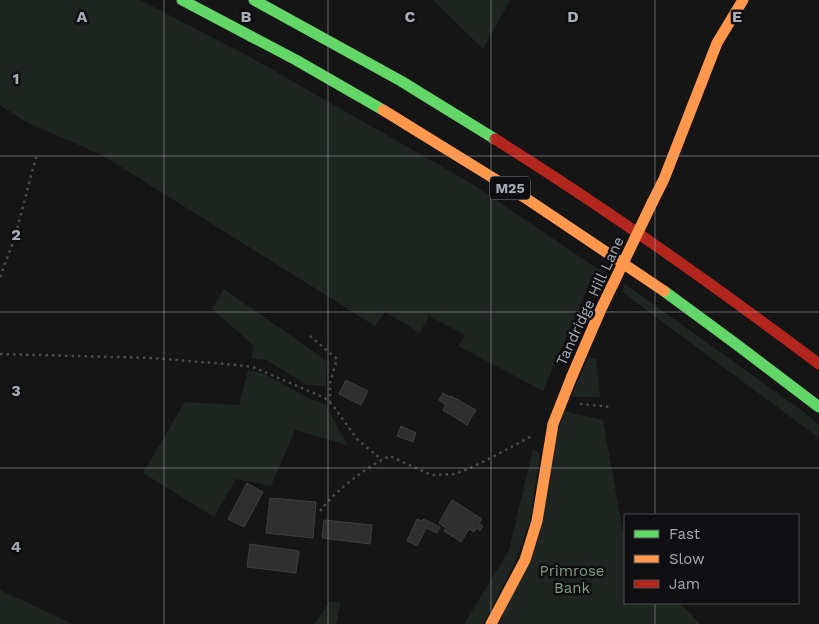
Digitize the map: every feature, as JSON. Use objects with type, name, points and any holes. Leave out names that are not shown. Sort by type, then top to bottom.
[{"type":"main road","name":"M25","points":[[182,0],[385,111],[524,197],[652,282],[724,334],[819,407]]},
{"type":"main road","name":"M25","points":[[254,0],[399,80],[520,154],[673,255],[819,364]]},
{"type":"main road","name":"Tandridge Hill Lane","points":[[491,624],[524,560],[537,521],[553,424],[561,402],[601,309],[664,179],[717,43],[743,0]]},
{"type":"path","points":[[0,277],[16,236],[36,157]]},
{"type":"path","points":[[310,336],[337,359],[330,383],[330,402]]},
{"type":"path","points":[[0,354],[153,358],[253,367],[325,398],[357,439],[382,460]]},
{"type":"path","points":[[561,402],[612,407]]},
{"type":"path","points":[[320,511],[328,499],[375,462],[390,456],[431,475],[456,474],[481,463],[553,424]]},
{"type":"green space","points":[[0,0],[140,0],[252,58],[469,182],[604,273],[598,287],[590,282],[543,391],[458,346],[465,335],[429,316],[420,333],[385,312],[375,326],[102,155],[26,122],[0,105]]},
{"type":"green space","points":[[433,0],[510,0],[483,49]]},
{"type":"green space","points":[[625,284],[805,413],[819,425],[819,438],[622,292]]},
{"type":"green space","points":[[224,289],[327,361],[326,386],[307,385],[266,360],[251,358],[254,346],[212,309]]},
{"type":"green space","points":[[588,357],[596,359],[600,397],[571,397]]},
{"type":"green space","points":[[248,370],[265,374],[308,398],[326,405],[347,445],[295,430],[271,486],[236,479],[214,517],[143,473],[185,402],[239,405]]},
{"type":"green space","name":"Primrose Bank","points":[[564,411],[603,420],[624,534],[624,604],[681,604],[700,624],[500,624]]},
{"type":"green space","name":"Primrose Bank","points":[[533,449],[540,454],[530,521],[515,563],[483,624],[464,624],[509,550]]},
{"type":"green space","points":[[0,590],[73,624],[0,624]]},
{"type":"green space","points":[[330,601],[341,603],[336,624],[314,624]]},
{"type":"building","points":[[346,380],[368,391],[361,405],[339,394]]},
{"type":"building","points":[[443,393],[476,410],[467,425],[443,410],[446,405],[439,400]]},
{"type":"building","points":[[401,426],[416,433],[413,442],[397,436]]},
{"type":"building","points":[[247,483],[263,492],[244,527],[228,519]]},
{"type":"building","points":[[270,498],[316,502],[313,538],[266,533]]},
{"type":"building","points":[[452,500],[482,519],[479,523],[483,526],[480,531],[476,528],[474,532],[469,529],[461,542],[444,531],[446,528],[439,523]]},
{"type":"building","points":[[417,519],[422,521],[423,519],[440,527],[437,533],[426,528],[417,546],[407,541]]},
{"type":"building","points":[[324,520],[372,525],[370,544],[322,538]]},
{"type":"building","points":[[250,544],[299,551],[296,573],[247,567]]},
{"type":"traffic: fast","points":[[182,0],[296,60],[383,110]]},
{"type":"traffic: fast","points":[[254,0],[401,81],[495,139]]},
{"type":"traffic: fast","points":[[664,291],[819,407]]},
{"type":"traffic: slow","points":[[652,203],[664,179],[717,43],[743,0]]},
{"type":"traffic: slow","points":[[383,110],[524,197],[664,291]]},
{"type":"traffic: slow","points":[[572,376],[601,309],[652,203]]},
{"type":"traffic: slow","points":[[491,624],[525,560],[537,521],[553,424],[572,376]]},
{"type":"traffic: jam","points":[[495,139],[660,248],[819,364]]}]
